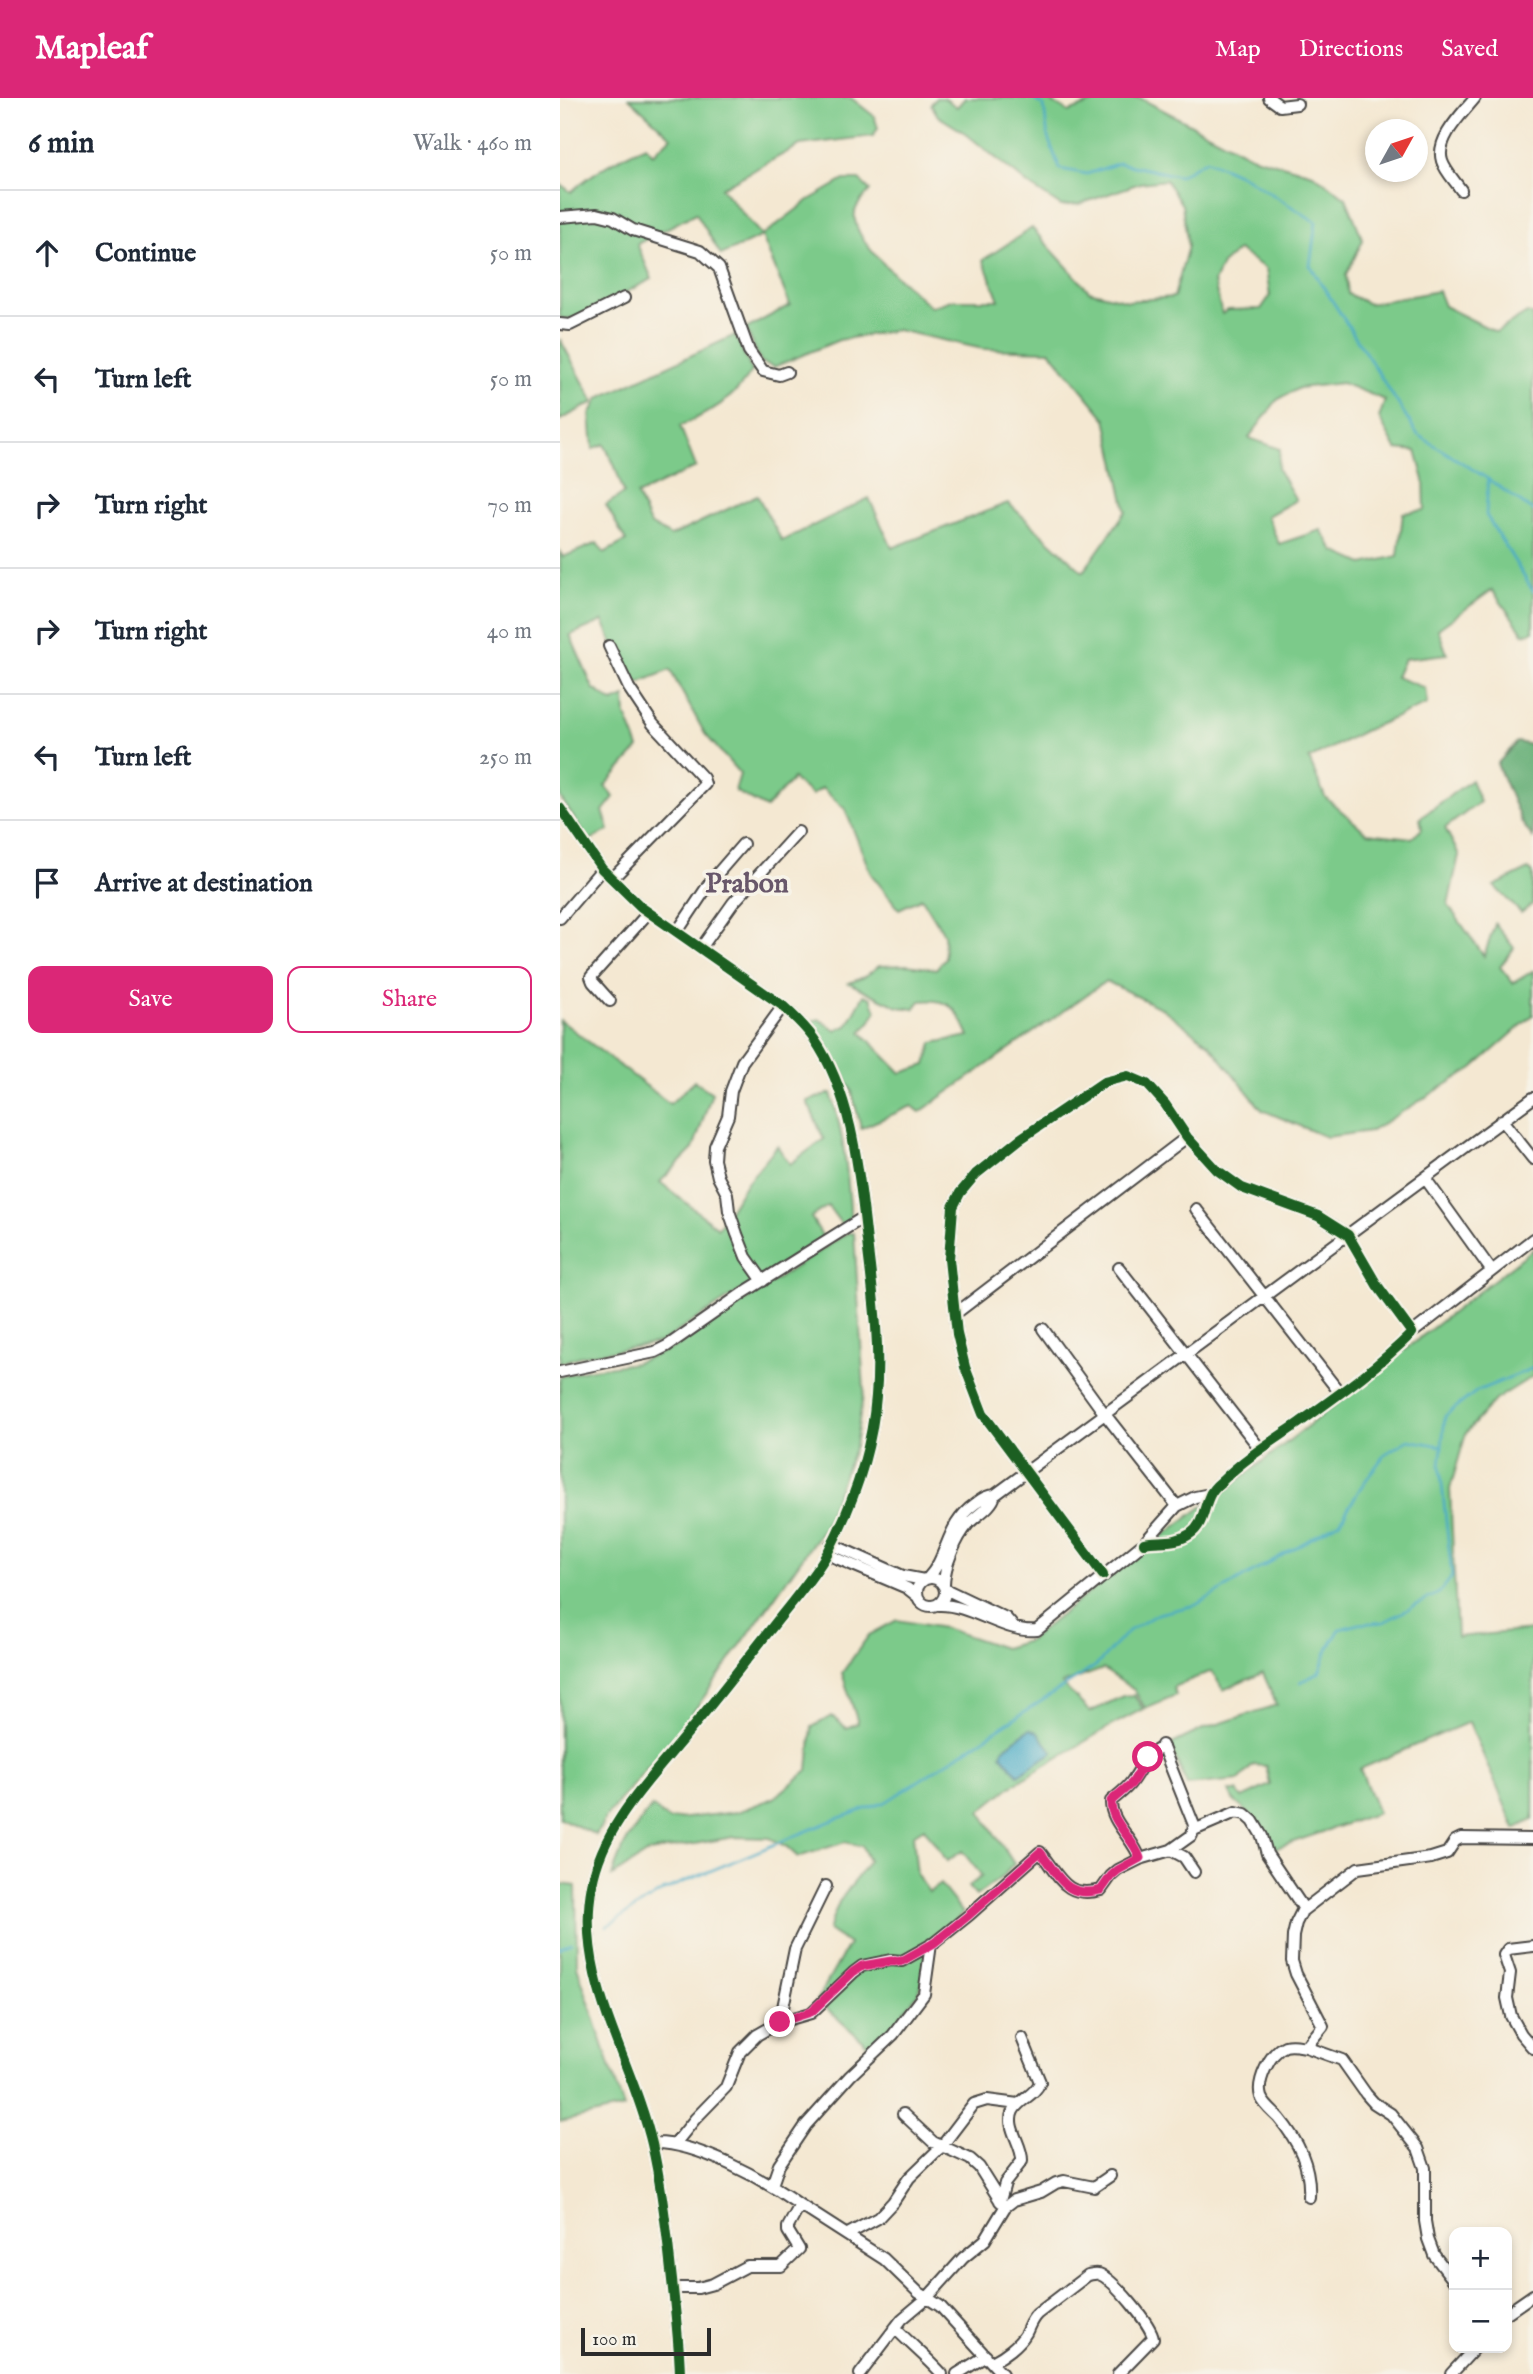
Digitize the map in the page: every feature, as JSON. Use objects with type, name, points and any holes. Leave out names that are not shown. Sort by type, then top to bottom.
[{"type":"street","points":[[1269,98],[1280,106],[1297,104]]},
{"type":"street","points":[[1461,190],[1442,162],[1441,153],[1448,129],[1475,98]]},
{"type":"street","points":[[560,217],[597,214],[614,218],[633,230],[700,251],[719,268],[749,351],[763,371],[779,375],[787,372]]},
{"type":"street","points":[[560,324],[570,326],[624,298]]},
{"type":"street","points":[[610,646],[629,688],[647,715],[703,778],[705,784],[612,879]]},
{"type":"street","points":[[560,808],[603,869],[648,913],[783,1006],[812,1036],[834,1075],[854,1149],[875,1326],[876,1395],[867,1452],[860,1476],[829,1549],[621,1818],[597,1865],[589,1906],[592,1955],[598,1987],[652,2143],[665,2210],[680,2374]]},
{"type":"street","points":[[701,948],[733,903],[799,832]]},
{"type":"street","points":[[677,932],[711,881],[743,844]]},
{"type":"street","points":[[560,918],[603,869]]},
{"type":"street","points":[[610,1001],[593,982],[592,977],[648,913]]},
{"type":"street","points":[[763,1281],[746,1257],[737,1234],[729,1211],[727,1194],[718,1177],[714,1160],[715,1146],[728,1116],[732,1091],[742,1062],[783,1006]]},
{"type":"street","points":[[1104,1575],[983,1415],[965,1367],[957,1334],[949,1259],[953,1208],[976,1174],[1020,1139],[1104,1082],[1128,1076],[1146,1084],[1217,1170],[1242,1188],[1318,1216],[1348,1235],[1377,1285],[1412,1333]]},
{"type":"street","points":[[917,1596],[918,1587],[936,1568],[952,1540],[993,1502],[995,1495],[1533,1098]]},
{"type":"street","points":[[1502,1120],[1533,1159]]},
{"type":"street","points":[[955,1314],[1188,1138]]},
{"type":"street","points":[[1424,1178],[1492,1270]]},
{"type":"street","points":[[1196,1209],[1340,1393]]},
{"type":"street","points":[[560,1371],[661,1349],[864,1217]]},
{"type":"street","points":[[1144,1542],[1182,1539],[1194,1532],[1201,1522],[1210,1493],[1223,1480],[1340,1393],[1412,1333],[1533,1240]]},
{"type":"street","points":[[1119,1268],[1261,1450]]},
{"type":"street","points":[[1042,1329],[1177,1506]]},
{"type":"street","points":[[829,1549],[907,1588],[926,1606],[959,1608],[1003,1625],[1031,1631],[1037,1630],[1144,1542],[1177,1506],[1210,1493]]},
{"type":"street","points":[[939,1605],[945,1598],[945,1572],[952,1540]]},
{"type":"street","points":[[829,1549],[903,1576],[937,1579],[945,1587],[1006,1618],[1012,1625]]},
{"type":"street","points":[[1140,1858],[1135,1846],[1111,1812],[1111,1801],[1132,1783],[1153,1751],[1163,1746],[1194,1830]]},
{"type":"street","points":[[675,2144],[726,2087],[740,2052],[757,2035],[780,2022],[811,2012],[862,1966],[902,1961],[932,1944],[947,1934],[1040,1852],[1069,1888],[1076,1892],[1089,1893],[1101,1890],[1118,1870],[1140,1858],[1171,1850],[1192,1835],[1194,1830],[1236,1812],[1245,1814],[1262,1836],[1267,1854],[1304,1909]]},
{"type":"street","points":[[1306,2047],[1323,2026],[1292,1961],[1296,1923],[1304,1909],[1358,1868],[1431,1858],[1447,1853],[1455,1841],[1461,1838],[1533,1839]]},
{"type":"street","points":[[1171,1850],[1184,1857],[1194,1872]]},
{"type":"street","points":[[780,2022],[795,1949],[826,1886]]},
{"type":"street","points":[[772,2185],[779,2165],[806,2125],[893,2035],[924,1994],[932,1944]]},
{"type":"street","points":[[1533,1946],[1508,1949],[1504,1955],[1510,1973],[1507,1998],[1511,2016],[1533,2048]]},
{"type":"street","points":[[860,2374],[913,2307],[927,2298],[963,2258],[985,2240],[1003,2204],[1005,2183],[1022,2161],[1020,2143],[1011,2121],[1012,2113],[1040,2082],[1022,2038]]},
{"type":"street","points":[[1309,2197],[1310,2180],[1301,2150],[1261,2097],[1260,2085],[1268,2065],[1281,2048],[1294,2045],[1342,2060],[1366,2094],[1391,2114],[1418,2148],[1425,2168],[1425,2221],[1428,2239],[1434,2255],[1449,2274]]},
{"type":"street","points":[[848,2234],[878,2218],[909,2178],[942,2146],[974,2104],[987,2100],[1018,2104]]},
{"type":"street","points":[[903,2114],[922,2134],[970,2159],[979,2167],[1003,2204]]},
{"type":"street","points":[[652,2143],[675,2144],[742,2170],[772,2185],[848,2234],[884,2259],[927,2298],[940,2306],[1002,2374]]},
{"type":"street","points":[[1003,2204],[1041,2192],[1056,2183],[1064,2181],[1094,2187],[1110,2176]]},
{"type":"street","points":[[673,2288],[698,2288],[713,2284],[747,2266],[781,2266],[799,2249],[788,2227],[800,2205]]},
{"type":"street","points":[[957,2374],[989,2359],[1002,2358],[1023,2336],[1031,2319],[1088,2275],[1096,2273],[1102,2275],[1144,2317],[1153,2333],[1153,2338],[1118,2374]]},
{"type":"street","points":[[1512,2310],[1533,2295]]},
{"type":"street","points":[[895,2328],[942,2374]]},
{"type":"street","points":[[885,2342],[909,2343]]},
{"type":"street","points":[[1451,2374],[1470,2353]]},
{"type":"green space","points":[[629,98],[851,98],[874,116],[878,128],[873,136],[800,145],[721,188],[762,236],[721,255],[696,213],[637,244],[652,279],[575,318],[560,317],[560,184],[571,192],[616,160],[646,146],[653,154],[671,137]]},
{"type":"green space","points":[[936,98],[944,98],[957,107],[965,98],[1044,98],[1069,112],[1104,98],[1140,98],[1251,156],[1313,174],[1346,198],[1363,240],[1346,275],[1348,294],[1369,304],[1438,291],[1444,306],[1496,332],[1527,313],[1533,315],[1533,631],[1524,634],[1492,590],[1438,629],[1447,654],[1404,659],[1396,677],[1425,688],[1427,704],[1364,731],[1309,759],[1325,797],[1367,833],[1412,838],[1422,829],[1420,818],[1471,780],[1480,802],[1445,828],[1459,855],[1448,905],[1484,956],[1495,924],[1514,948],[1500,967],[1513,983],[1533,971],[1533,1015],[1473,1068],[1371,1131],[1326,1137],[1262,1110],[1209,1044],[1163,1009],[1106,981],[920,1112],[912,1106],[861,1128],[852,1092],[840,1067],[810,1022],[819,1019],[835,1030],[847,1026],[864,995],[871,998],[876,1011],[861,1032],[901,1073],[926,1065],[932,1043],[969,1036],[957,1013],[946,1004],[931,1000],[920,1001],[914,1009],[898,1007],[849,983],[864,977],[879,966],[907,965],[936,969],[945,958],[944,934],[922,898],[899,909],[871,874],[845,809],[822,788],[812,795],[793,779],[766,808],[735,791],[740,774],[705,734],[670,670],[631,686],[603,621],[570,635],[593,688],[613,702],[625,697],[626,715],[639,748],[605,786],[614,797],[603,811],[609,830],[589,841],[560,797],[560,552],[563,557],[597,543],[604,553],[626,541],[606,505],[624,493],[604,444],[593,449],[590,414],[599,398],[735,335],[752,371],[738,390],[720,404],[680,426],[696,467],[637,495],[650,524],[671,536],[757,495],[782,541],[869,498],[892,548],[1008,503],[1083,572],[1126,511],[1106,419],[1050,351],[983,349],[897,330],[839,340],[774,367],[761,362],[746,329],[790,305],[762,236],[809,200],[844,180],[859,180],[870,190],[855,212],[856,224],[862,237],[883,264],[931,307],[951,300],[999,300],[983,260],[1032,228],[1089,291],[1128,301],[1174,297],[1188,246],[1182,205],[1166,180],[1140,183],[1080,204],[1061,206],[1029,185],[965,133],[938,116],[931,104]],"holes":[[[1238,250],[1266,269],[1270,296],[1261,309],[1228,310],[1222,314],[1214,282],[1222,264]],[[1342,383],[1385,400],[1379,418],[1396,449],[1416,451],[1424,480],[1425,510],[1403,513],[1398,556],[1363,564],[1334,551],[1321,530],[1279,544],[1267,516],[1296,500],[1278,469],[1280,449],[1249,438],[1277,400],[1299,388]]]},
{"type":"green space","points":[[560,339],[594,402],[560,420]]},
{"type":"green space","points":[[1517,742],[1533,745],[1533,838],[1522,823],[1497,764]]},
{"type":"green space","points":[[1529,869],[1533,874],[1533,904],[1521,913],[1494,886]]},
{"type":"green space","points":[[560,1020],[670,1104],[694,1081],[712,1093],[693,1149],[660,1182],[718,1228],[747,1182],[777,1146],[790,1164],[824,1139],[807,1101],[831,1093],[845,1156],[851,1221],[842,1225],[828,1206],[811,1217],[823,1237],[660,1343],[581,1356],[560,1363]]},
{"type":"green space","points":[[847,1233],[854,1233],[864,1390],[855,1446],[824,1527],[687,1721],[608,1814],[596,1835],[560,1818],[560,1377],[585,1370],[635,1363],[673,1348]]},
{"type":"green space","points":[[1533,1249],[1533,1376],[1495,1400],[1466,1433],[1450,1489],[1457,1637],[1533,1630],[1533,1820],[1515,1829],[1469,1722],[1360,1769],[1378,1813],[1270,1850],[1256,1820],[1233,1800],[1229,1791],[1237,1791],[1242,1798],[1270,1785],[1266,1766],[1253,1765],[1239,1780],[1187,1785],[1170,1745],[1203,1729],[1277,1705],[1263,1673],[1223,1690],[1212,1671],[1173,1687],[1176,1695],[1145,1708],[1134,1690],[1103,1669],[1062,1684],[1090,1712],[1123,1696],[1134,1695],[1143,1709],[1011,1786],[980,1811],[1014,1864],[1003,1876],[976,1896],[968,1887],[982,1876],[962,1851],[947,1861],[924,1828],[913,1835],[917,1875],[929,1892],[940,1884],[963,1913],[933,1940],[918,1994],[871,2048],[817,2000],[849,1944],[828,1930],[839,1902],[869,1861],[862,1846],[845,1842],[798,1857],[770,1838],[734,1837],[649,1852],[612,1876],[628,1839],[652,1807],[669,1820],[737,1812],[774,1798],[808,1770],[812,1727],[832,1716],[846,1728],[858,1723],[842,1673],[869,1635],[897,1620],[944,1628],[1004,1648],[1028,1641]]},
{"type":"green space","points":[[560,1884],[576,1886],[577,1966],[624,2108],[560,2122]]},
{"type":"water","points":[[1030,1729],[1037,1732],[1053,1752],[1018,1775],[1001,1754],[1003,1749]]},
{"type":"waterway","points":[[1031,98],[1044,106],[1048,138],[1060,169],[1087,174],[1119,163],[1179,176],[1206,160],[1243,176],[1316,222],[1310,266],[1418,435],[1533,511]]},
{"type":"waterway","points":[[1488,479],[1486,515],[1533,591]]},
{"type":"waterway","points":[[1300,1682],[1319,1673],[1328,1649],[1340,1629],[1358,1624],[1384,1622],[1439,1593],[1452,1577],[1440,1466],[1445,1416],[1477,1391],[1533,1368]]},
{"type":"waterway","points":[[607,1926],[664,1890],[836,1819],[886,1802],[1097,1665],[1127,1632],[1157,1614],[1196,1605],[1340,1522],[1385,1454],[1408,1440],[1442,1446]]},
{"type":"waterway","points":[[560,1949],[571,1943]]},
{"type":"cycle path","points":[[560,808],[602,869],[641,907],[783,1006],[814,1039],[836,1081],[850,1128],[862,1200],[876,1331],[876,1396],[866,1456],[853,1496],[828,1552],[801,1592],[629,1805],[606,1843],[592,1885],[589,1919],[591,1953],[598,1985],[643,2112],[658,2173],[680,2374]]},
{"type":"cycle path","points":[[1103,1575],[983,1414],[965,1367],[957,1334],[949,1259],[953,1207],[960,1193],[976,1174],[1020,1139],[1104,1082],[1128,1076],[1147,1084],[1165,1104],[1187,1137],[1217,1170],[1242,1188],[1318,1216],[1348,1235],[1377,1285],[1412,1333],[1357,1380],[1259,1450],[1216,1486],[1194,1531],[1179,1539],[1144,1543]]},
{"type":"district","name":"Prabon","points":[[747,884]]},
{"type":"route","points":[[780,2022],[811,2012],[862,1966],[902,1961],[934,1943],[1040,1852],[1069,1888],[1076,1892],[1089,1893],[1101,1890],[1118,1870],[1140,1858],[1135,1846],[1111,1812],[1111,1801],[1132,1783],[1148,1757]]}]
